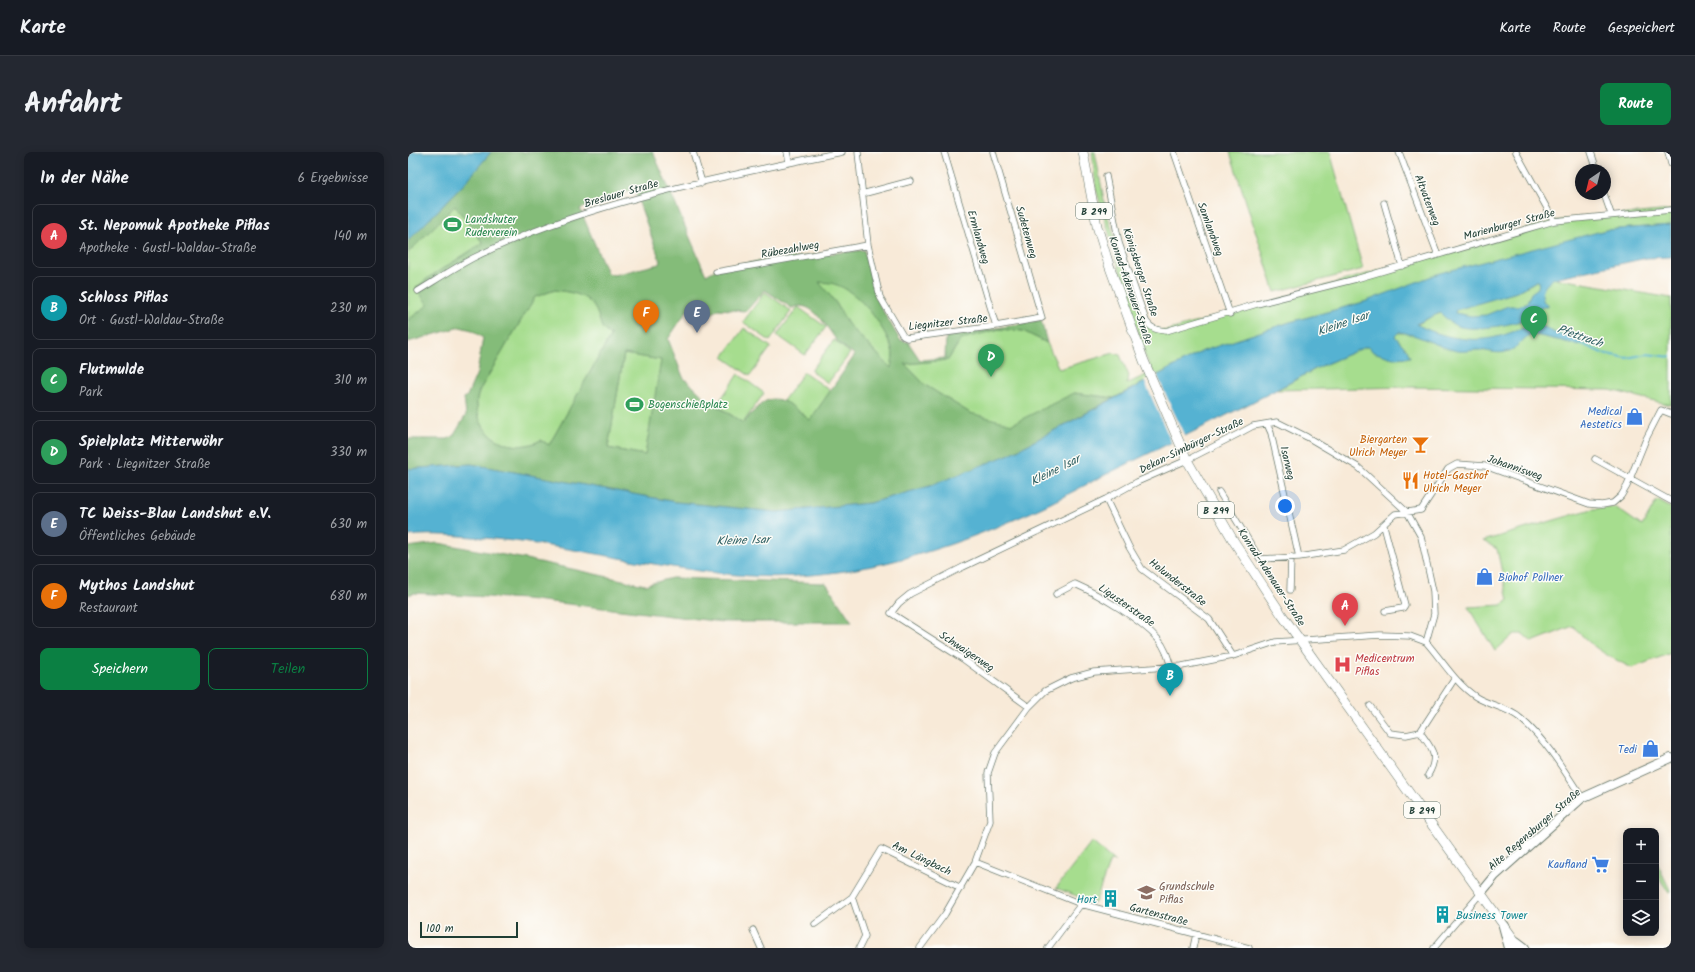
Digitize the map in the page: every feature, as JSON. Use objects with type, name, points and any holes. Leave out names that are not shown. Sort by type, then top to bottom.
[{"type":"highway","points":[[1504,926],[1517,947]]},
{"type":"main road","name":"Konrad-Adenauer-Straße","points":[[1083,152],[1097,226],[1109,265],[1144,361],[1185,457],[1233,540],[1299,639],[1504,926]]},
{"type":"street","points":[[693,152],[702,183]]},
{"type":"street","points":[[787,152],[789,162]]},
{"type":"street","name":"Breslauer Straße","points":[[418,291],[471,259],[521,237],[586,213],[789,162],[842,152]]},
{"type":"street","name":"Liegnitzer Straße","points":[[858,152],[868,245],[880,297],[903,336],[919,337],[1042,318]]},
{"type":"street","name":"Ermlandweg","points":[[944,152],[996,326]]},
{"type":"street","name":"Sudetenweg","points":[[993,152],[1042,318]]},
{"type":"street","name":"Samlandweg","points":[[1174,152],[1230,314]]},
{"type":"street","name":"Altvaterweg","points":[[1399,152],[1438,255]]},
{"type":"street","points":[[1516,152],[1554,221]]},
{"type":"street","points":[[1591,152],[1595,164]]},
{"type":"street","points":[[1668,152],[1671,164]]},
{"type":"street","name":"Königsberger Straße","points":[[1106,176],[1119,243],[1146,321],[1150,327]]},
{"type":"street","points":[[862,194],[911,181]]},
{"type":"street","points":[[1606,200],[1611,214]]},
{"type":"street","points":[[1384,203],[1402,266]]},
{"type":"street","name":"Marienburger Straße","points":[[1150,327],[1166,331],[1230,314],[1257,304],[1402,266],[1554,221],[1611,214],[1671,210]]},
{"type":"street","name":"Rübezahlweg","points":[[716,272],[868,245]]},
{"type":"street","name":"Johannisweg","points":[[1299,557],[1344,550],[1384,526],[1395,514],[1421,510],[1448,469],[1457,464],[1485,466],[1576,500],[1602,505],[1613,503],[1621,496],[1630,480],[1646,439],[1661,410],[1671,414]]},
{"type":"street","name":"Dekan-Simbürger-Straße","points":[[891,613],[899,603],[910,594],[1106,498],[1185,457],[1246,429],[1277,422],[1307,436],[1358,467],[1408,512],[1421,537],[1433,591],[1434,614],[1426,642]]},
{"type":"street","name":"Isarweg","points":[[1267,424],[1271,433],[1299,557]]},
{"type":"street","points":[[1595,459],[1671,502]]},
{"type":"street","points":[[1219,492],[1260,559],[1299,557]]},
{"type":"street","name":"Holunderstraße","points":[[1106,498],[1129,547],[1142,568],[1209,619],[1233,656]]},
{"type":"street","points":[[1384,526],[1405,605],[1404,608],[1385,611]]},
{"type":"street","points":[[1290,590],[1291,557]]},
{"type":"street","name":"Ligusterstraße","points":[[1056,594],[1075,584],[1090,591],[1132,619],[1158,639],[1164,648],[1171,667]]},
{"type":"street","name":"Schwaigerweg","points":[[891,613],[963,660],[1029,707]]},
{"type":"street","points":[[920,948],[961,888],[975,862],[990,821],[988,773],[995,753],[1029,707],[1045,691],[1071,678],[1084,674],[1114,669],[1171,667],[1233,656],[1275,642],[1299,639],[1380,634],[1410,636],[1426,642],[1455,678],[1475,696],[1490,704],[1506,709],[1521,719],[1551,752],[1582,798]]},
{"type":"street","points":[[1370,706],[1390,733],[1406,734],[1420,732],[1455,678]]},
{"type":"street","points":[[1420,732],[1435,757],[1434,766],[1428,775]]},
{"type":"street","name":"Alte Regensburger Straße","points":[[1434,948],[1495,876],[1582,798],[1671,758]]},
{"type":"street","name":"Am Längbach","points":[[815,924],[852,897],[881,849],[961,888]]},
{"type":"street","name":"Gartenstraße","points":[[975,862],[1081,904],[1249,948]]},
{"type":"street","points":[[852,897],[864,936],[859,948]]},
{"type":"street","points":[[1048,948],[1081,904]]},
{"type":"street","points":[[753,930],[761,948]]},
{"type":"street","points":[[1193,948],[1196,934]]},
{"type":"green space","points":[[491,152],[653,152],[706,275],[715,270],[754,262],[864,250],[876,299],[900,340],[908,342],[920,360],[945,358],[946,337],[1041,320],[1047,343],[1023,331],[999,329],[961,339],[948,360],[905,364],[925,385],[970,413],[1012,424],[1074,393],[1114,398],[1010,454],[930,486],[870,503],[777,512],[676,502],[471,464],[408,469],[408,439],[448,439],[454,435],[466,415],[464,398],[467,396],[477,373],[483,338],[472,330],[460,327],[408,342],[408,320],[428,305],[416,288],[428,278],[483,243],[455,206],[408,253],[408,241],[464,184]],"holes":[[[634,189],[660,260],[659,264],[614,275],[607,273],[580,209]],[[819,282],[832,283],[843,288],[852,294],[869,310],[883,330],[893,351],[891,368],[848,324],[836,303]],[[555,290],[570,292],[582,296],[592,304],[603,328],[611,335],[549,445],[541,440],[520,446],[510,445],[491,435],[479,418],[477,402],[479,391],[535,297]],[[765,290],[792,308],[800,306],[806,307],[813,311],[819,316],[838,342],[855,355],[810,420],[790,404],[778,399],[772,399],[760,405],[743,423],[706,399],[683,377],[668,339],[693,302],[710,315],[718,309],[746,311]],[[624,354],[661,360],[645,455],[608,448]]]},
{"type":"green space","points":[[1092,152],[1095,152],[1106,211],[1139,312],[1150,327],[1166,331],[1554,221],[1671,210],[1671,225],[1606,230],[1402,289],[1364,302],[1290,322],[1203,351],[1114,398],[1074,393],[1005,451],[970,413],[925,385],[905,364],[948,360],[961,339],[999,329],[1023,331],[1047,343],[1059,369],[1114,353],[1120,355],[1129,376],[1126,384],[1153,372],[1145,356],[1096,189]]},
{"type":"green space","points":[[1230,152],[1330,152],[1363,269],[1275,292]]},
{"type":"green space","name":"Landshuter Ruderverein","points":[[455,206],[483,243],[428,278],[418,291],[429,305],[408,320],[408,253]]},
{"type":"green space","points":[[1554,278],[1671,298],[1671,405],[1610,390],[1407,387],[1277,390],[1319,367],[1365,347],[1369,347],[1377,353],[1407,358],[1407,350],[1395,336],[1396,333],[1404,333],[1431,316],[1517,292],[1538,280]]},
{"type":"green space","points":[[818,282],[834,283],[843,287],[852,293],[869,310],[883,330],[892,350],[893,359],[891,368],[848,324],[836,303]]},
{"type":"green space","points":[[555,290],[577,294],[588,300],[596,310],[603,328],[611,335],[549,445],[541,440],[520,446],[510,445],[491,435],[484,427],[479,418],[477,406],[479,391],[535,297]]},
{"type":"green space","points":[[765,292],[791,311],[770,341],[743,322]]},
{"type":"green space","points":[[798,307],[826,327],[805,355],[777,335]]},
{"type":"green space","points":[[744,328],[771,347],[750,376],[723,357]]},
{"type":"green space","points":[[834,340],[850,353],[828,383],[811,371]]},
{"type":"green space","name":"Bogenschießplatz","points":[[624,354],[662,360],[645,455],[608,448]]},
{"type":"green space","points":[[804,372],[831,391],[810,420],[783,401]]},
{"type":"green space","points":[[738,374],[764,393],[743,423],[717,405]]},
{"type":"green space","points":[[1657,500],[1671,508],[1671,653],[1632,668],[1600,650],[1573,626],[1532,642],[1523,634],[1514,634],[1495,651],[1468,607],[1502,605],[1508,600],[1497,549],[1483,541],[1592,509],[1615,507],[1642,526]]},
{"type":"green space","points":[[438,543],[526,559],[645,585],[672,578],[826,583],[852,622],[723,622],[525,599],[414,593],[408,595],[408,547]]},
{"type":"green space","points":[[1092,842],[1115,862],[1110,861],[1095,903],[1056,888]]},
{"type":"green space","points":[[1659,867],[1671,892],[1669,893],[1659,878]]},
{"type":"water","points":[[408,152],[491,152],[464,184],[408,241]]},
{"type":"water","name":"Kleine Isar","points":[[1671,225],[1671,257],[1647,258],[1554,278],[1548,283],[1542,295],[1544,302],[1548,305],[1548,307],[1541,307],[1529,317],[1514,323],[1487,328],[1461,327],[1451,323],[1440,313],[1416,324],[1425,329],[1446,336],[1468,339],[1490,338],[1529,327],[1542,326],[1558,334],[1576,336],[1585,340],[1579,345],[1531,334],[1515,348],[1505,352],[1498,353],[1479,350],[1457,351],[1442,347],[1414,335],[1399,332],[1395,336],[1407,350],[1410,357],[1393,358],[1373,352],[1369,347],[1365,347],[1319,367],[1031,513],[951,544],[881,564],[845,571],[809,575],[773,577],[737,575],[705,572],[517,541],[446,535],[408,536],[408,469],[471,464],[676,502],[777,512],[870,503],[930,486],[1010,454],[1203,351],[1290,322],[1364,302],[1440,273],[1606,230]],"holes":[[[1536,281],[1539,281],[1538,288],[1531,293],[1526,304],[1508,306],[1486,315],[1471,316],[1455,313],[1456,310],[1517,292]]]},
{"type":"pier","points":[[1156,373],[1185,437],[1172,444],[1144,380]]},
{"type":"waterway","name":"Pfettrach","points":[[1580,343],[1602,353],[1627,358],[1647,354],[1671,357]]},
{"type":"place","name":"Landshuter Ruderverein","points":[[452,225]]},
{"type":"place","name":"Mythos Landshut","points":[[646,333]]},
{"type":"place","name":"TC Weiss-Blau Landshut e.V.","points":[[697,333]]},
{"type":"place","name":"Flutmulde","points":[[1534,339]]},
{"type":"place","name":"Spielplatz Mitterwöhr","points":[[991,377]]},
{"type":"place","name":"Bogenschießplatz","points":[[635,404]]},
{"type":"place","name":"Medical Aestetics","points":[[1635,417]]},
{"type":"place","name":"Biergarten Ulrich Meyer","points":[[1420,445]]},
{"type":"place","name":"Hotel-Gasthof Ulrich Meyer","points":[[1410,481]]},
{"type":"place","name":"Biohof Pollner","points":[[1485,577]]},
{"type":"place","name":"St. Nepomuk Apotheke Piflas","points":[[1345,626]]},
{"type":"place","name":"Medicentrum Piflas","points":[[1342,664]]},
{"type":"place","name":"Schloss Piflas","points":[[1170,696]]},
{"type":"place","name":"Tedi","points":[[1650,749]]},
{"type":"place","name":"Kaufland","points":[[1600,864]]},
{"type":"place","name":"Grundschule Piflas","points":[[1146,892]]},
{"type":"place","name":"Hort","points":[[1110,899]]},
{"type":"place","name":"Business Tower","points":[[1443,915]]}]
